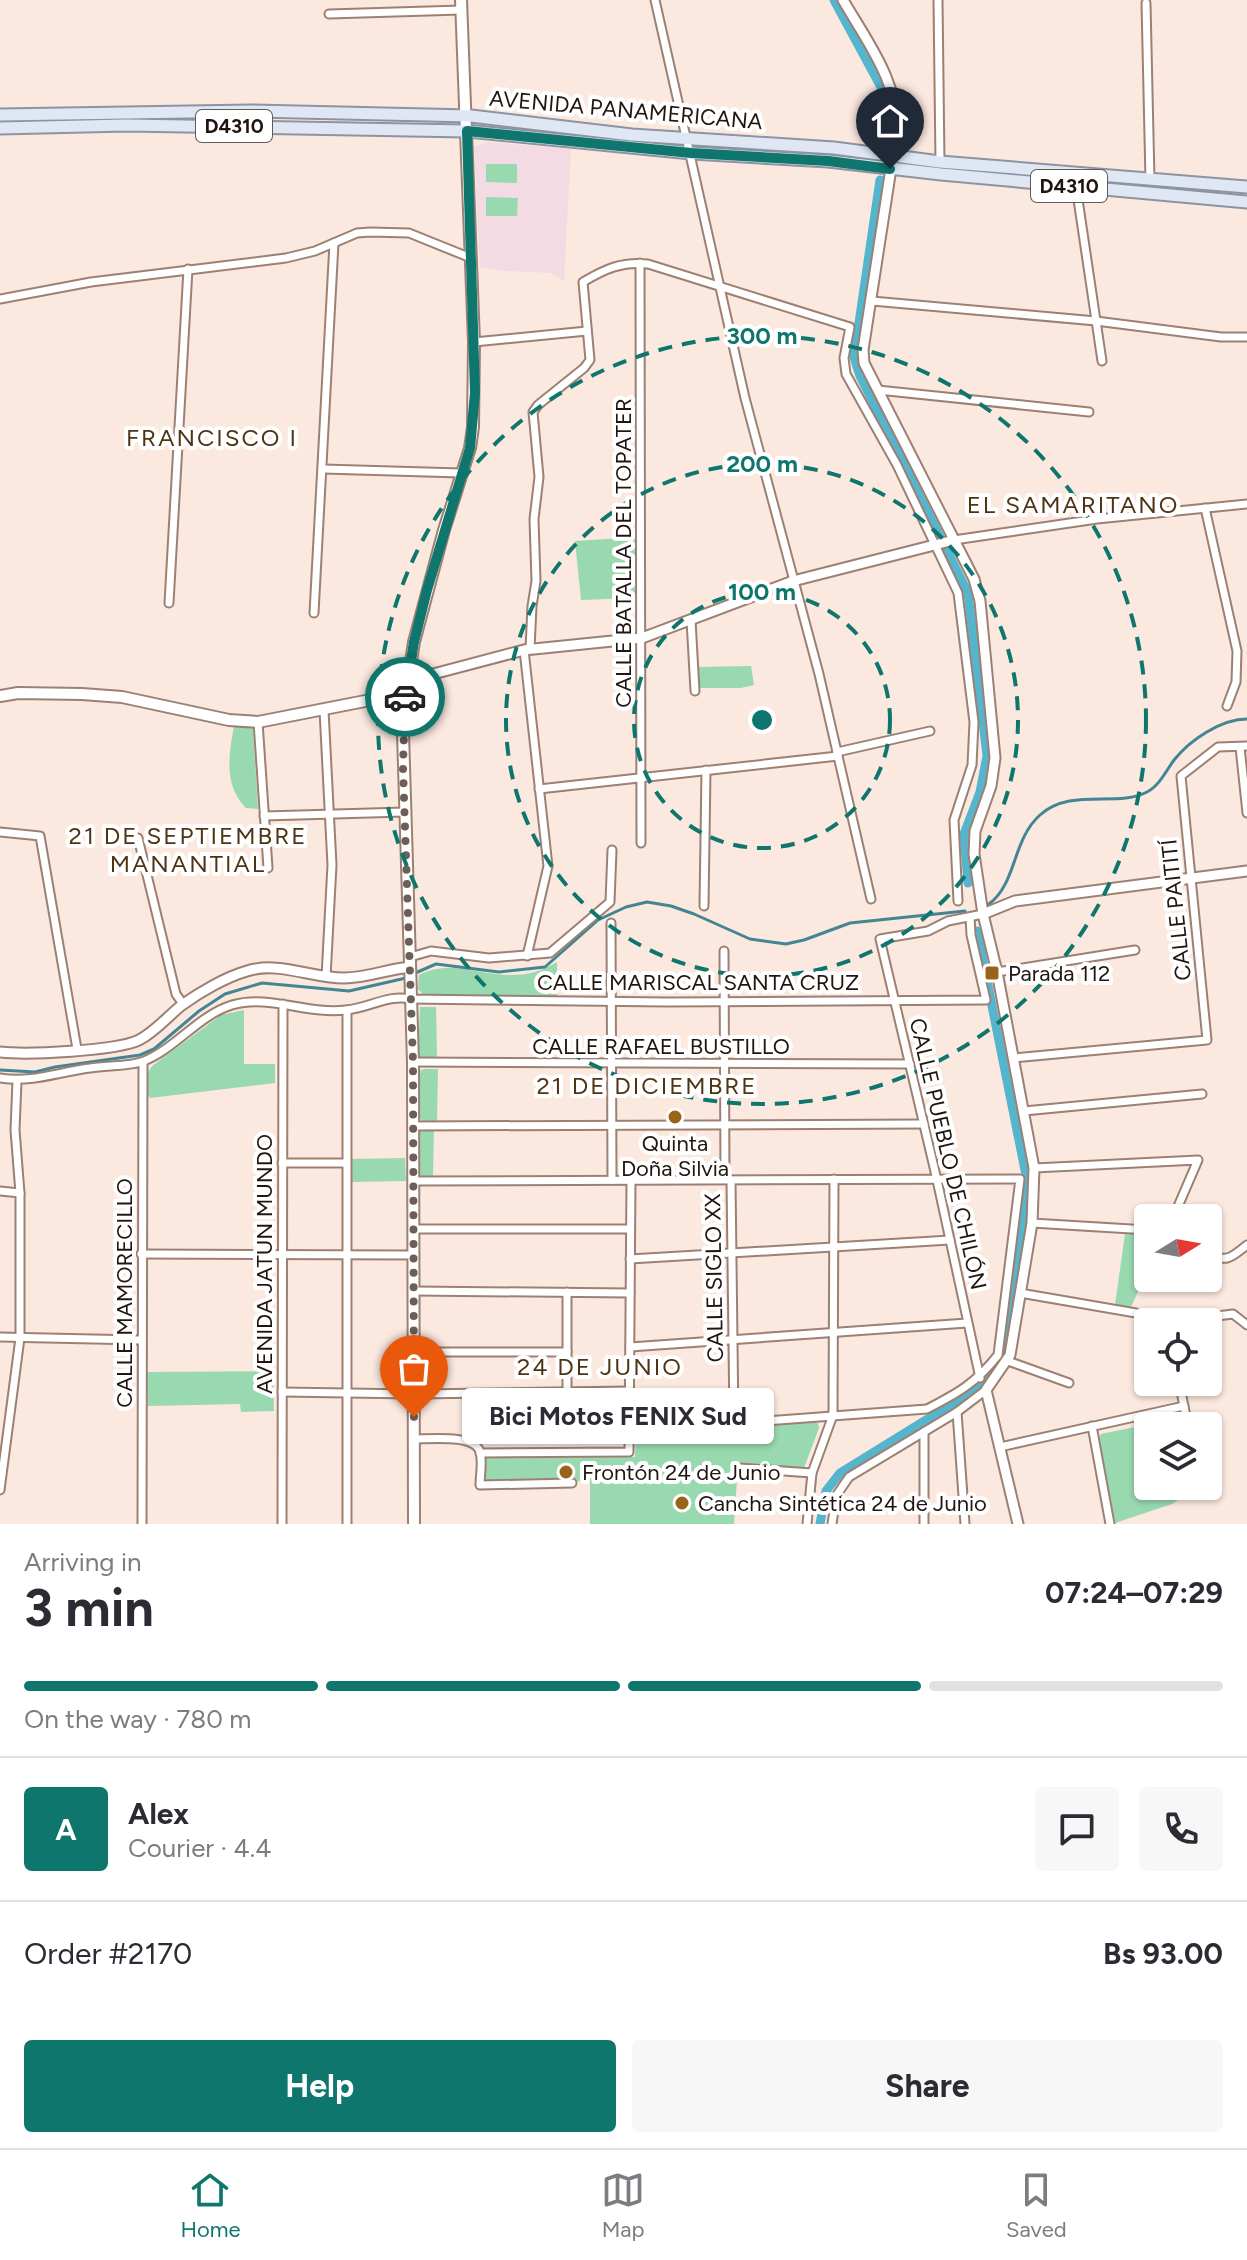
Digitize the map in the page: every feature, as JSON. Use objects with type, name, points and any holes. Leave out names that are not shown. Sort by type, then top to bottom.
[{"type":"main road","points":[[414,1524],[413,1062],[403,733],[408,678],[427,590],[473,427],[474,342],[461,5]]},
{"type":"main road","name":"AVENIDA PANAMERICANA","points":[[0,115],[70,120],[220,112],[466,116],[688,139],[834,148],[940,162],[1247,187]]},
{"type":"main road","points":[[220,112],[221,126]]},
{"type":"main road","name":"AVENIDA PANAMERICANA","points":[[127,119],[221,126],[467,131],[691,153],[828,161],[1247,202]]},
{"type":"main road","name":"AVENIDA PANAMERICANA","points":[[0,128],[70,120]]},
{"type":"main road","points":[[0,696],[18,693],[122,697],[229,720],[258,722],[406,693]]},
{"type":"street","points":[[655,0],[745,398],[838,754],[871,899]]},
{"type":"street","points":[[843,0],[881,66],[894,95],[898,118],[863,350],[864,363],[946,542],[958,593],[974,722],[972,765],[954,820],[958,901]]},
{"type":"street","points":[[938,0],[940,162]]},
{"type":"street","points":[[1146,3],[1150,180]]},
{"type":"street","points":[[329,14],[461,5]]},
{"type":"street","points":[[1076,186],[1102,361]]},
{"type":"street","points":[[0,299],[188,269],[286,258],[315,251],[357,233],[409,233],[471,258]]},
{"type":"street","points":[[314,613],[334,243]]},
{"type":"street","points":[[527,956],[548,866],[527,649],[536,581],[534,519],[539,477],[533,412],[587,364],[590,352],[583,282],[626,262],[640,263],[850,327],[844,358],[846,374],[897,465],[946,542],[974,579],[980,601],[994,744],[991,786],[973,842],[983,914],[1034,1168],[1032,1223],[1008,1361],[986,1390],[957,1412],[849,1477],[836,1496],[832,1524]]},
{"type":"street","name":"CALLE BATALLA DEL TOPATER","points":[[640,263],[641,843]]},
{"type":"street","points":[[169,603],[188,269]]},
{"type":"street","points":[[872,301],[1096,321],[1221,337],[1247,337]]},
{"type":"street","points":[[474,342],[587,331]]},
{"type":"street","points":[[878,390],[1089,412]]},
{"type":"street","points":[[323,469],[461,473]]},
{"type":"street","points":[[408,678],[527,649],[642,638],[793,581],[946,542],[1097,519],[1247,504]]},
{"type":"street","points":[[1205,508],[1237,651],[1236,682],[1227,706]]},
{"type":"street","points":[[691,620],[695,691]]},
{"type":"street","points":[[1237,651],[1247,650]]},
{"type":"street","points":[[324,710],[332,865],[326,977]]},
{"type":"street","points":[[258,722],[268,868]]},
{"type":"street","points":[[539,789],[838,754],[930,731]]},
{"type":"street","name":"CALLE PAITITÍ","points":[[1014,1058],[1207,1040],[1181,776],[1209,752],[1226,746],[1243,746]]},
{"type":"street","points":[[1243,746],[1247,813]]},
{"type":"street","points":[[704,906],[706,770]]},
{"type":"street","points":[[264,816],[405,812]]},
{"type":"street","points":[[0,832],[40,836],[77,1049]]},
{"type":"street","points":[[138,838],[176,994],[183,1004]]},
{"type":"street","points":[[0,1052],[27,1055],[139,1040],[183,1004],[244,971],[260,968],[274,967],[326,977],[359,978],[410,969],[431,951],[489,958],[550,953],[610,902],[612,850]]},
{"type":"street","points":[[970,917],[1015,901],[1247,871]]},
{"type":"street","name":"CALLE PUEBLO DE CHILÓN","points":[[970,917],[948,921],[928,931],[880,939],[980,1378]]},
{"type":"street","name":"CALLE MARISCAL SANTA CRUZ","points":[[143,1062],[220,1010],[248,1002],[283,1004],[310,1010],[347,1010],[398,996],[411,999],[612,1001],[986,1000],[971,935],[970,917]]},
{"type":"street","points":[[611,923],[612,1180]]},
{"type":"street","points":[[997,972],[1135,950]]},
{"type":"street","name":"CALLE SIGLO XX","points":[[724,951],[725,1125],[732,1253],[734,1423]]},
{"type":"street","name":"AVENIDA JATUN MUNDO","points":[[282,1524],[283,1004]]},
{"type":"street","points":[[347,1010],[347,1524]]},
{"type":"street","points":[[0,1078],[34,1080],[87,1068],[143,1062]]},
{"type":"street","name":"CALLE MAMORECILLO","points":[[142,1524],[143,1062]]},
{"type":"street","name":"CALLE RAFAEL BUSTILLO","points":[[413,1062],[910,1064]]},
{"type":"street","points":[[0,1490],[20,1338],[20,1193],[15,1130],[17,1081]]},
{"type":"street","points":[[1024,1111],[1202,1094]]},
{"type":"street","points":[[413,1126],[924,1124]]},
{"type":"street","points":[[1034,1168],[1198,1160],[1179,1204]]},
{"type":"street","points":[[282,1163],[346,1163]]},
{"type":"street","points":[[807,1524],[812,1473],[833,1415],[834,1179]]},
{"type":"street","points":[[413,1181],[1020,1179],[998,1355],[980,1378],[927,1409],[631,1431]]},
{"type":"street","points":[[480,1453],[629,1452],[631,1180]]},
{"type":"street","points":[[0,1191],[20,1193]]},
{"type":"street","points":[[1032,1223],[1134,1229]]},
{"type":"street","points":[[414,1229],[630,1229]]},
{"type":"street","points":[[630,1259],[950,1240]]},
{"type":"street","points":[[1222,1260],[1234,1257],[1247,1245]]},
{"type":"street","points":[[141,1254],[414,1255]]},
{"type":"street","points":[[414,1291],[630,1293]]},
{"type":"street","points":[[567,1292],[567,1392]]},
{"type":"street","points":[[1020,1293],[1134,1313]]},
{"type":"street","points":[[1222,1315],[1233,1314],[1247,1325]]},
{"type":"street","points":[[630,1347],[967,1323]]},
{"type":"street","points":[[0,1337],[140,1340]]},
{"type":"street","points":[[414,1352],[567,1352]]},
{"type":"street","points":[[1008,1361],[1069,1383]]},
{"type":"street","points":[[986,1390],[1018,1524]]},
{"type":"street","points":[[282,1392],[630,1391]]},
{"type":"street","points":[[1182,1396],[1185,1412]]},
{"type":"street","points":[[1000,1447],[1184,1406]]},
{"type":"street","points":[[957,1412],[965,1524]]},
{"type":"street","points":[[1092,1426],[1110,1524]]},
{"type":"street","points":[[924,1432],[924,1524]]},
{"type":"street","points":[[414,1439],[465,1440],[476,1445],[480,1453],[480,1485],[572,1483]]},
{"type":"street","points":[[740,1468],[812,1473]]},
{"type":"shaded area","points":[[488,142],[571,149],[564,281],[551,273],[480,267],[474,147]]},
{"type":"green space","points":[[486,164],[517,164],[517,183],[486,182]]},
{"type":"green space","points":[[486,197],[518,198],[517,216],[486,216]]},
{"type":"green space","points":[[636,537],[636,598],[581,600],[575,541]]},
{"type":"green space","points":[[751,666],[754,685],[699,688],[697,667]]},
{"type":"green space","points":[[234,726],[253,729],[258,809],[246,808],[231,779]]},
{"type":"green space","points":[[557,962],[557,996],[423,994],[418,989],[419,975],[435,969],[519,975]]},
{"type":"green space","points":[[420,1007],[436,1007],[437,1058],[418,1056]]},
{"type":"green space","points":[[244,1010],[244,1064],[275,1064],[275,1083],[150,1098],[145,1092],[146,1076],[152,1066],[221,1015]]},
{"type":"green space","points":[[438,1069],[437,1121],[422,1121],[419,1118],[418,1072]]},
{"type":"green space","points":[[434,1130],[433,1177],[421,1177],[418,1173],[418,1133]]},
{"type":"green space","points":[[405,1158],[406,1181],[351,1182],[351,1159]]},
{"type":"green space","points":[[1125,1234],[1134,1234],[1134,1292],[1138,1292],[1131,1307],[1115,1305]]},
{"type":"green space","points":[[273,1371],[274,1411],[241,1412],[240,1404],[148,1406],[147,1372]]},
{"type":"green space","points":[[818,1423],[819,1428],[804,1468],[738,1464],[734,1524],[590,1524],[590,1481],[485,1482],[486,1458],[635,1457],[636,1434]]},
{"type":"green space","points":[[1134,1427],[1134,1500],[1178,1500],[1115,1523],[1098,1439],[1101,1434]]},
{"type":"waterway","points":[[834,0],[888,100],[890,125],[886,146]]},
{"type":"waterway","points":[[880,180],[854,357],[860,376],[968,593],[987,756],[980,792],[964,834],[968,883]]},
{"type":"waterway","points":[[989,904],[1005,885],[1024,836],[1040,815],[1066,802],[1122,798],[1147,792],[1197,738],[1227,723],[1247,719]]},
{"type":"waterway","points":[[413,974],[436,964],[499,972],[545,967],[598,920],[626,907],[647,902],[694,914],[750,939],[786,944],[850,923],[965,911]]},
{"type":"waterway","points":[[820,1524],[826,1491],[840,1473],[968,1394],[1002,1362],[1028,1185],[977,931]]},
{"type":"waterway","points":[[0,1070],[35,1072],[140,1055],[154,1049],[199,1011],[225,994],[262,983],[349,991],[406,978]]},
{"type":"way so far","points":[[405,697],[403,768],[413,1062],[414,1417]]},
{"type":"place","name":"Parada 112","points":[[992,973]]},
{"type":"place","name":"Quinta Doña Silvia","points":[[675,1117]]},
{"type":"place","name":"Bici Motos FENIX Sud","points":[[414,1417]]},
{"type":"place","name":"Frontón 24 de Junio","points":[[566,1472]]},
{"type":"place","name":"Cancha Sintética 24 de Junio","points":[[682,1503]]},
{"type":"district","name":"FRANCISCO I","points":[[212,437]]},
{"type":"district","name":"EL SAMARITANO","points":[[1073,504]]},
{"type":"district","name":"21 DE SEPTIEMBRE MANANTIAL","points":[[188,849]]},
{"type":"district","name":"21 DE DICIEMBRE","points":[[647,1085]]},
{"type":"district","name":"24 DE JUNIO","points":[[600,1366]]},
{"type":"route","points":[[405,697],[414,642],[470,448],[473,427],[474,342],[467,131],[691,153],[828,161],[890,169]]}]
